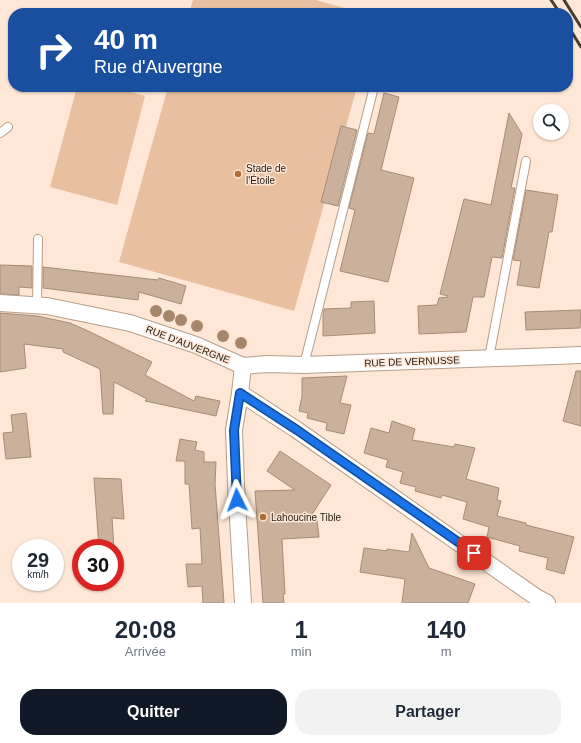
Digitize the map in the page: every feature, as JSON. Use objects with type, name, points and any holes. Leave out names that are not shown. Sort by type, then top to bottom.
[{"type":"street","name":"RUE D'AUVERGNE","points":[[0,303],[47,306],[130,323],[196,346],[243,366],[234,430],[243,603]]},
{"type":"street","name":"RUE DE VERNUSSE","points":[[243,366],[267,364],[304,365],[581,355]]},
{"type":"street","points":[[240,393],[297,430],[547,603]]},
{"type":"lane","points":[[304,365],[373,92]]},
{"type":"lane","points":[[0,133],[8,127]]},
{"type":"lane","points":[[489,358],[526,161]]},
{"type":"lane","points":[[37,305],[38,239]]},
{"type":"shaded area","points":[[193,0],[316,0],[344,8],[191,8]]},
{"type":"shaded area","points":[[76,92],[131,92],[145,96],[117,205],[50,187]]},
{"type":"shaded area","name":"Stade de l'Étoile","points":[[167,92],[356,92],[294,311],[119,262]]},
{"type":"building","points":[[384,93],[399,97],[381,170],[414,178],[388,282],[340,271],[355,210],[349,208],[368,133],[374,134]]},
{"type":"building","points":[[509,113],[522,134],[511,188],[515,188],[502,258],[492,257],[484,297],[473,297],[466,332],[419,334],[418,306],[437,305],[439,298],[448,297],[440,294],[464,199],[491,205]]},
{"type":"building","points":[[341,126],[357,130],[338,206],[321,202]]},
{"type":"building","points":[[526,190],[558,195],[552,232],[549,232],[539,288],[517,285],[521,261],[513,260]]},
{"type":"building","points":[[0,265],[32,266],[32,288],[19,287],[19,295],[0,294]]},
{"type":"building","points":[[43,267],[158,280],[159,278],[186,286],[181,304],[139,292],[138,300],[43,288]]},
{"type":"building","points":[[374,301],[375,333],[323,336],[324,309],[351,308],[351,302]]},
{"type":"building","points":[[581,310],[580,328],[526,330],[525,312]]},
{"type":"building","points":[[0,313],[37,316],[70,323],[86,330],[152,362],[145,375],[194,401],[196,396],[220,401],[216,416],[145,401],[147,399],[114,382],[113,414],[103,414],[100,369],[63,352],[63,349],[24,344],[26,368],[0,372]]},
{"type":"building","points":[[576,371],[581,371],[581,426],[563,421]]},
{"type":"building","points":[[347,376],[340,403],[351,405],[344,434],[326,430],[327,423],[307,418],[308,413],[299,411],[302,396],[302,378]]},
{"type":"building","points":[[26,413],[31,457],[6,459],[3,433],[13,432],[11,415]]},
{"type":"building","points":[[392,421],[415,429],[412,440],[454,447],[455,444],[475,448],[466,479],[499,488],[497,500],[501,501],[497,516],[574,537],[564,574],[546,569],[548,558],[519,551],[520,546],[487,537],[489,527],[463,519],[467,502],[442,495],[441,498],[415,491],[416,487],[400,483],[403,472],[386,467],[388,460],[364,453],[371,428],[389,433]]},
{"type":"building","points":[[180,439],[197,442],[195,450],[204,452],[204,462],[216,462],[215,484],[224,603],[203,603],[202,586],[188,587],[186,564],[202,564],[200,528],[192,529],[189,484],[185,484],[185,461],[176,461]]},
{"type":"building","points":[[280,451],[331,485],[311,516],[317,520],[319,537],[282,539],[285,594],[283,594],[284,603],[263,603],[255,491],[295,490],[267,471]]},
{"type":"building","points":[[94,478],[121,479],[124,519],[112,518],[113,539],[98,539]]},
{"type":"building","points":[[412,533],[429,568],[475,584],[468,603],[402,603],[405,579],[360,572],[364,548],[409,552]]},
{"type":"railway","points":[[551,0],[557,8]]},
{"type":"railway","points":[[564,0],[569,8]]},
{"type":"railway","points":[[573,14],[581,27]]},
{"type":"railway","points":[[573,34],[581,47]]},
{"type":"place","name":"Stade de l'Étoile","points":[[238,174]]},
{"type":"place","name":"Lahoucine Tible","points":[[263,517]]},
{"type":"route","points":[[237,500],[234,430],[240,393],[297,430],[474,553]]}]
